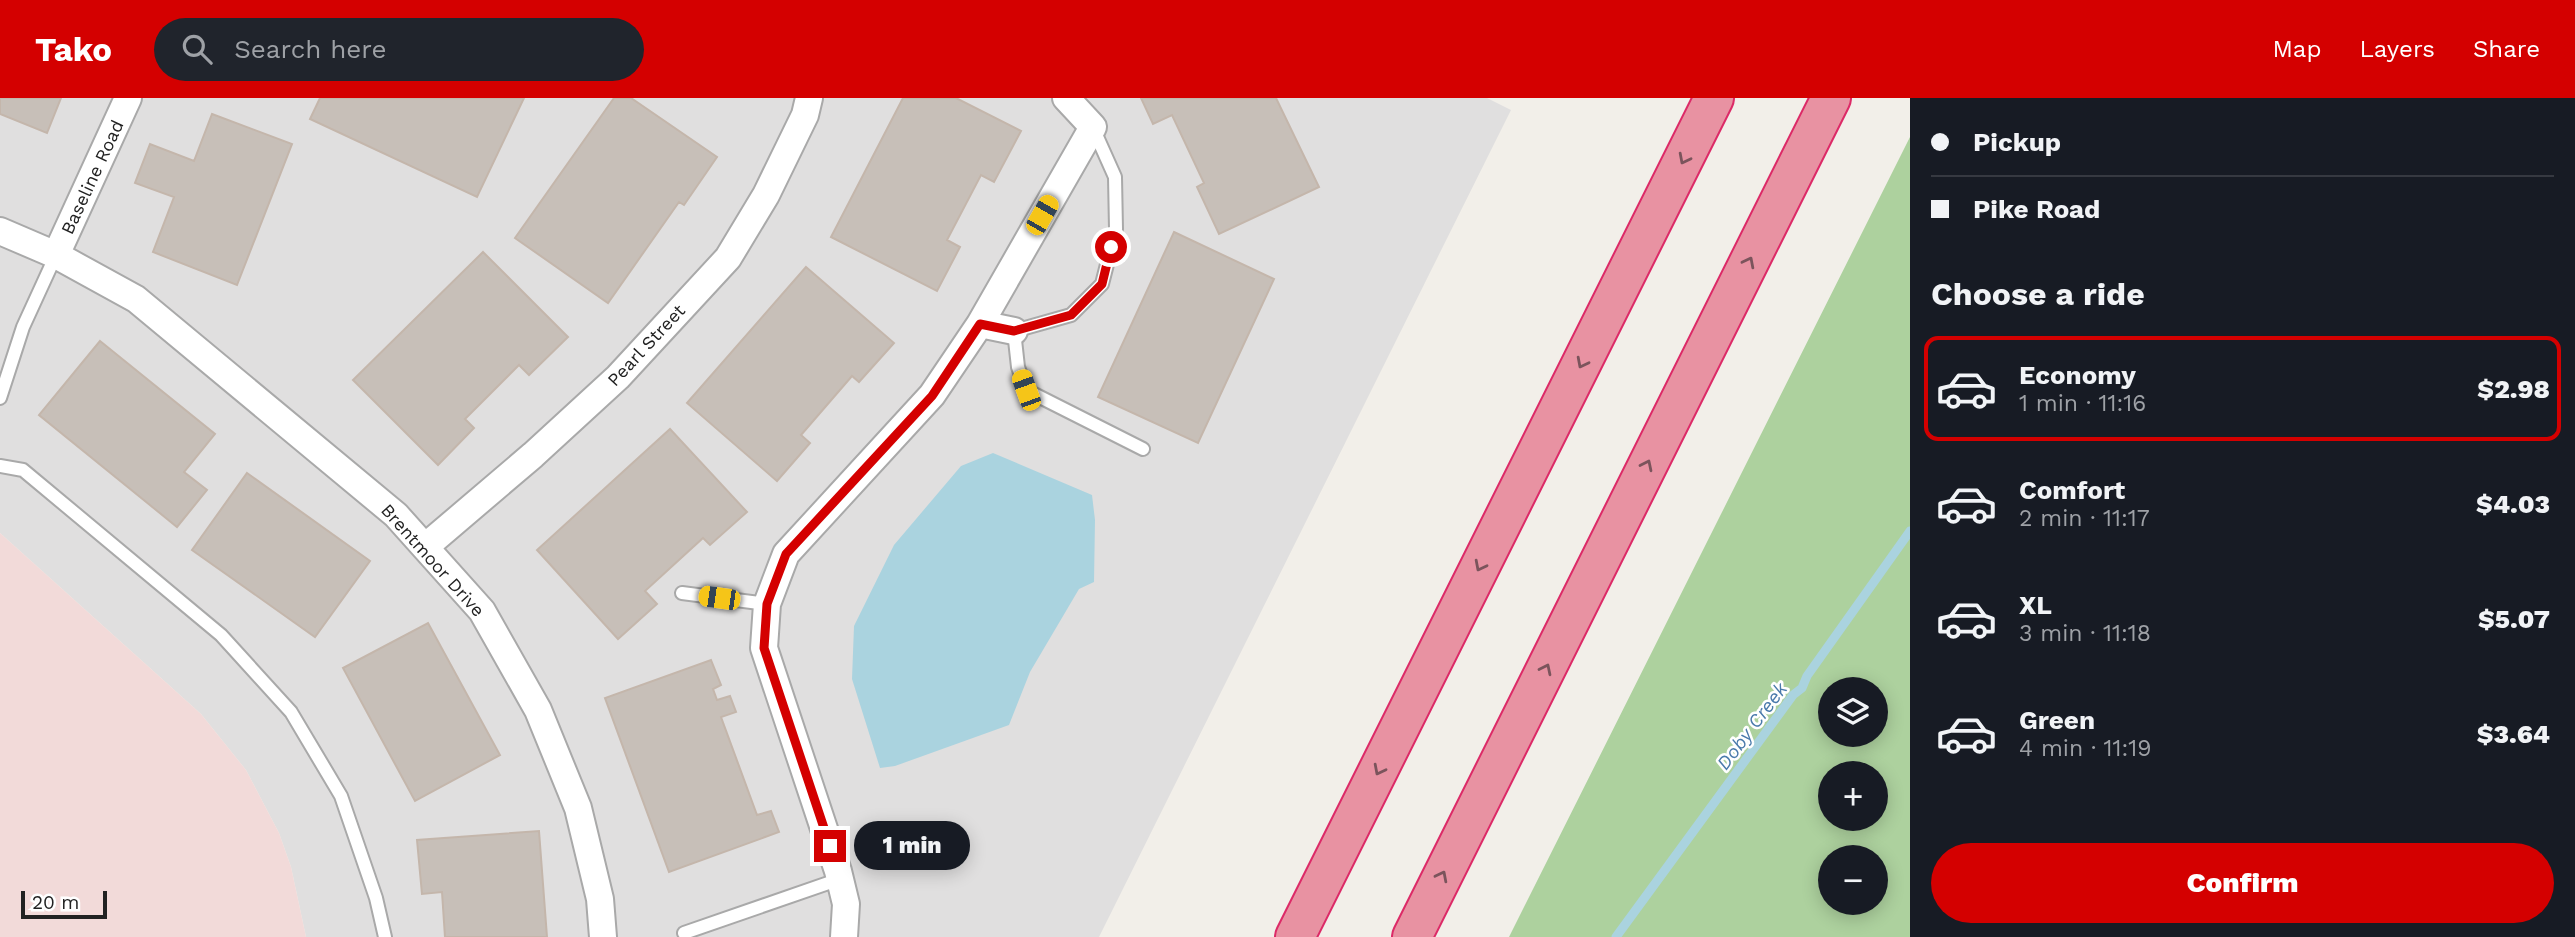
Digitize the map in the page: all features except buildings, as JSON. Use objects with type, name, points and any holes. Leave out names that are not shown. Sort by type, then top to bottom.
[{"type":"highway","points":[[1295,937],[1714,98]]},
{"type":"highway","points":[[1412,937],[1831,98]]},
{"type":"street","name":"Baseline Road","points":[[56,256],[128,98]]},
{"type":"street","name":"Pearl Street","points":[[425,547],[533,455],[618,377],[728,258],[766,195],[805,116],[809,98]]},
{"type":"street","points":[[845,937],[846,904],[840,878],[764,648],[767,604],[786,554],[932,396],[980,324],[1093,127],[1066,98]]},
{"type":"street","name":"Brentmoor Drive","points":[[0,231],[56,256],[136,299],[397,515],[482,611],[538,710],[578,808],[600,899],[603,937]]},
{"type":"street","points":[[980,324],[1014,331]]},
{"type":"lane","points":[[1093,127],[1115,177],[1116,229],[1102,284],[1071,315],[1014,331],[1018,368],[1026,390],[1143,449]]},
{"type":"lane","points":[[0,398],[23,327],[56,256]]},
{"type":"lane","points":[[0,466],[23,470],[221,635],[291,712],[341,796],[376,898],[385,937]]},
{"type":"lane","points":[[682,593],[767,604]]},
{"type":"lane","points":[[684,933],[840,878]]},
{"type":"shaded area","points":[[0,98],[1487,98],[1511,110],[1099,937],[306,937],[291,867],[279,833],[246,770],[201,714],[0,533]]},
{"type":"shaded area","points":[[0,533],[201,714],[246,770],[279,833],[291,867],[306,937],[0,937]]},
{"type":"green space","points":[[1910,137],[1910,937],[1509,937]]},
{"type":"water","points":[[993,453],[1092,495],[1095,520],[1094,582],[1079,589],[1030,672],[1009,725],[895,766],[880,768],[852,679],[854,626],[894,545],[961,466]]},
{"type":"waterway","name":"Doby Creek","points":[[1616,937],[1793,695],[1802,688],[1807,676],[1910,531]]},
{"type":"route","points":[[830,846],[764,648],[767,604],[786,554],[932,396],[980,324],[1014,331],[1071,315],[1102,284],[1111,247]]}]
